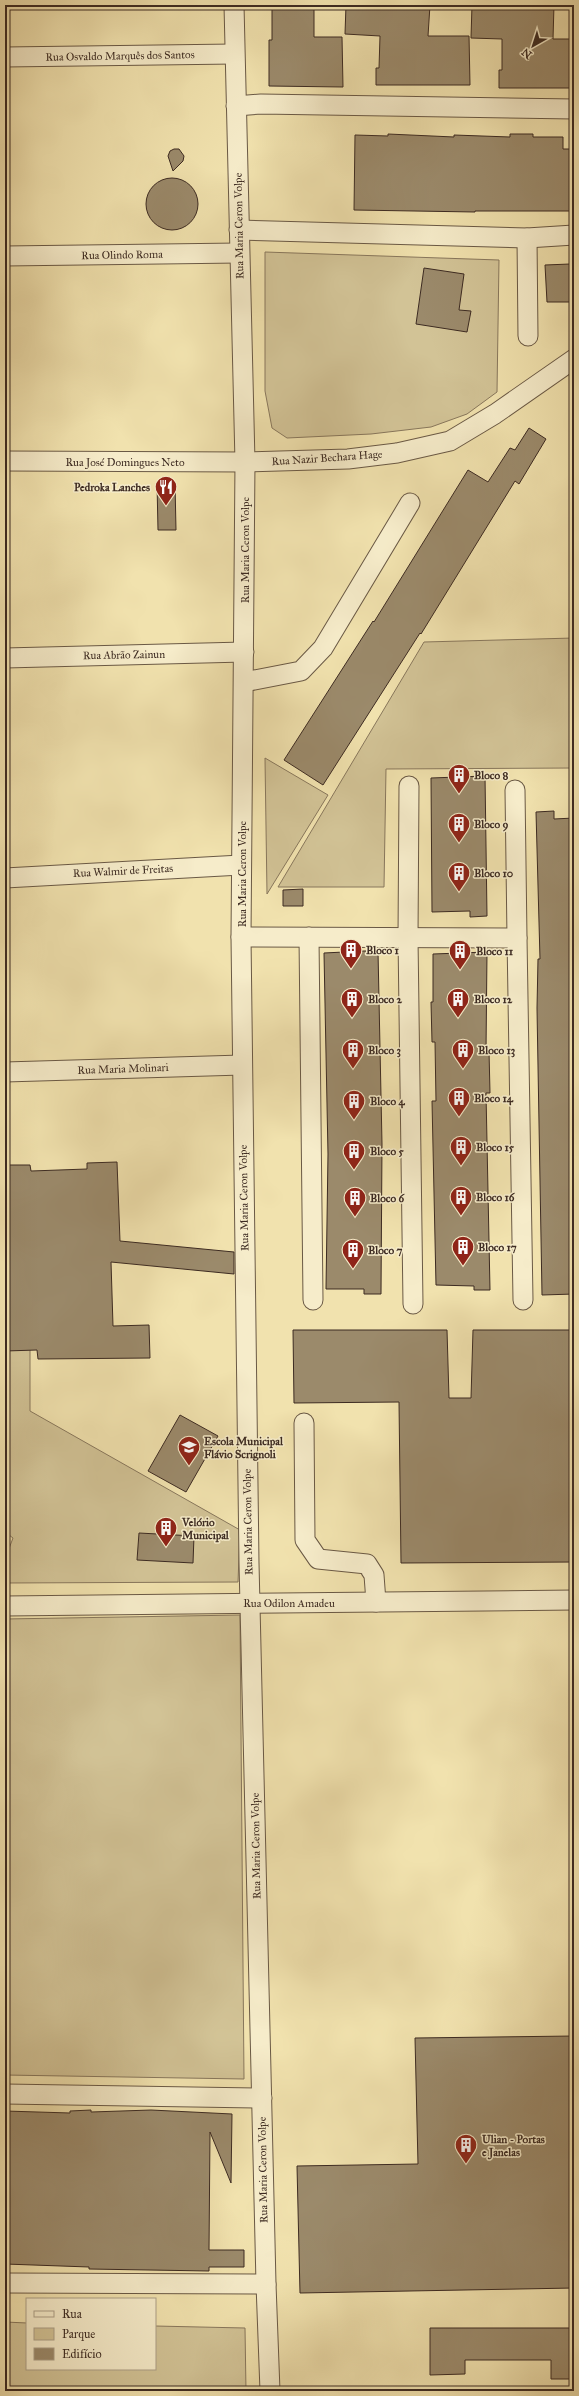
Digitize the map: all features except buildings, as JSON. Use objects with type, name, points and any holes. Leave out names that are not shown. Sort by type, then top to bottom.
[{"type":"street","name":"Rua Maria Ceron Volpe","points":[[234,5],[245,462],[241,937],[250,1603],[266,2284],[270,2391]]},
{"type":"street","name":"Rua Osvaldo Marquês dos Santos","points":[[5,57],[234,54]]},
{"type":"street","points":[[236,106],[261,104],[574,109]]},
{"type":"street","points":[[239,230],[527,238],[574,235]]},
{"type":"street","points":[[527,238],[528,336]]},
{"type":"street","name":"Rua Olindo Roma","points":[[5,256],[239,254]]},
{"type":"street","name":"Rua Nazir Bechara Hage","points":[[245,462],[348,459],[397,453],[450,441],[495,414],[574,359]]},
{"type":"street","name":"Rua José Domingues Neto","points":[[5,461],[245,462]]},
{"type":"street","points":[[244,682],[301,671],[313,661],[323,648],[410,503]]},
{"type":"street","name":"Rua Abrão Zainun","points":[[5,658],[244,652]]},
{"type":"street","points":[[409,786],[408,938],[413,1304]]},
{"type":"street","points":[[516,790],[523,1300]]},
{"type":"street","name":"Rua Walmir de Freitas","points":[[5,878],[241,865]]},
{"type":"street","points":[[241,937],[517,938]]},
{"type":"street","points":[[309,937],[313,1300]]},
{"type":"street","name":"Rua Maria Molinari","points":[[5,1072],[242,1065]]},
{"type":"street","points":[[304,1423],[305,1540],[318,1559],[366,1564],[374,1575],[376,1602]]},
{"type":"street","name":"Rua Odilon Amadeu","points":[[5,1606],[574,1600]]},
{"type":"street","points":[[5,2094],[239,2099],[262,2098]]},
{"type":"street","points":[[5,2284],[266,2284]]},
{"type":"green space","points":[[265,252],[499,260],[497,392],[467,414],[431,427],[371,434],[287,438],[272,428],[265,391]]},
{"type":"green space","points":[[574,638],[574,768],[386,769],[384,887],[278,887],[424,642]]},
{"type":"green space","points":[[265,758],[328,795],[267,894]]},
{"type":"green space","points":[[30,1313],[30,1411],[240,1530],[238,1582],[5,1583],[5,1559],[13,1538],[5,1532],[5,1314]]},
{"type":"green space","points":[[240,1615],[244,2079],[5,2075],[5,1619]]},
{"type":"green space","points":[[5,2322],[26,2323],[26,2370],[156,2370],[156,2326],[245,2328],[246,2391],[5,2391]]},
{"type":"place","name":"Pedroka Lanches","points":[[166,506]]},
{"type":"place","name":"Bloco 8","points":[[459,794]]},
{"type":"place","name":"Bloco 9","points":[[459,844]]},
{"type":"place","name":"Bloco 10","points":[[459,892]]},
{"type":"place","name":"Bloco 1","points":[[351,970]]},
{"type":"place","name":"Bloco 11","points":[[460,970]]},
{"type":"place","name":"Bloco 2","points":[[352,1018]]},
{"type":"place","name":"Bloco 12","points":[[458,1018]]},
{"type":"place","name":"Bloco 3","points":[[353,1070]]},
{"type":"place","name":"Bloco 13","points":[[463,1070]]},
{"type":"place","name":"Bloco 14","points":[[459,1118]]},
{"type":"place","name":"Bloco 4","points":[[354,1120]]},
{"type":"place","name":"Bloco 15","points":[[461,1166]]},
{"type":"place","name":"Bloco 5","points":[[354,1170]]},
{"type":"place","name":"Bloco 16","points":[[461,1216]]},
{"type":"place","name":"Bloco 6","points":[[355,1218]]},
{"type":"place","name":"Bloco 17","points":[[463,1266]]},
{"type":"place","name":"Bloco 7","points":[[353,1270]]},
{"type":"place","name":"Escola Municipal Flávio Scrignoli","points":[[189,1466]]},
{"type":"place","name":"Velório Municipal","points":[[166,1548]]},
{"type":"place","name":"Ulian - Portas e Janelas","points":[[466,2164]]}]
